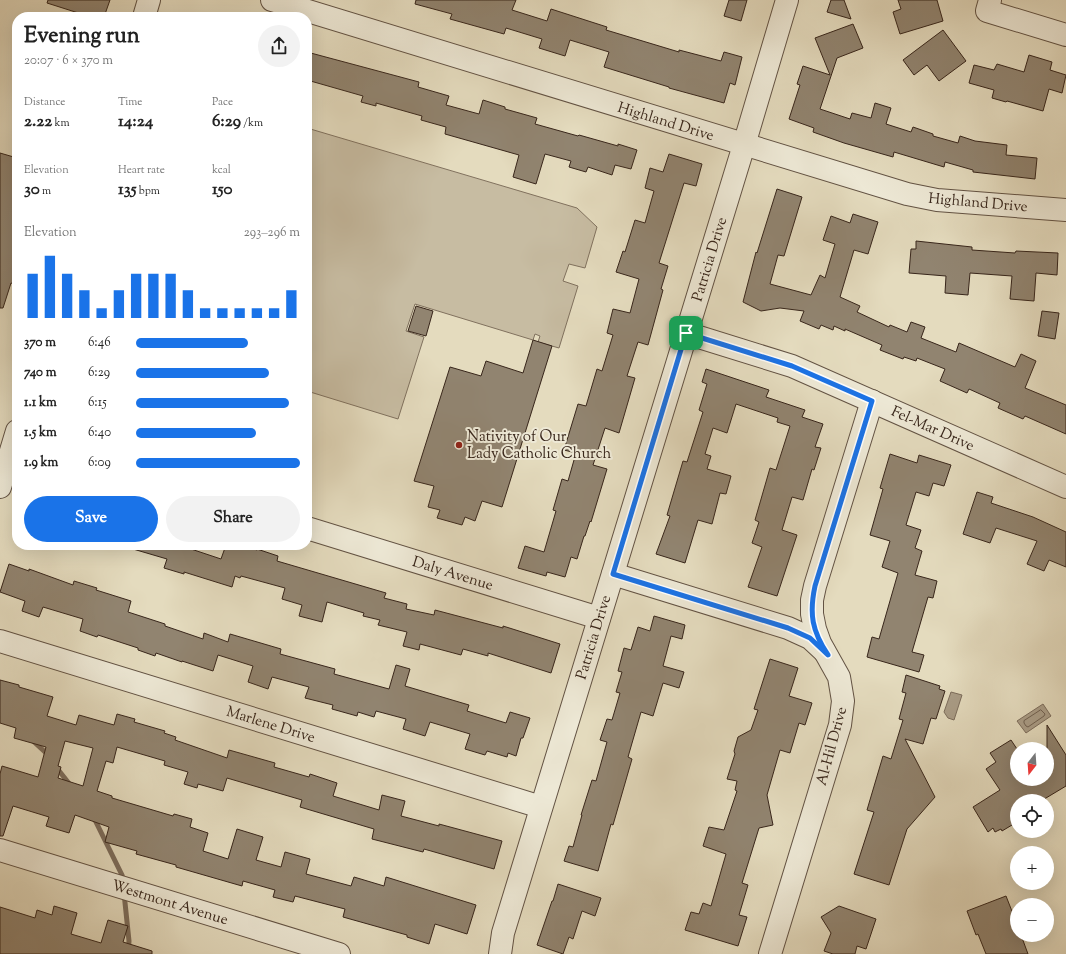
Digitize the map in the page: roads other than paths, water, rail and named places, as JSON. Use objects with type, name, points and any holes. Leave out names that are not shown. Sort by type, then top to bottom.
[{"type":"street","points":[[145,12],[149,0]]},
{"type":"street","name":"Highland Drive","points":[[272,0],[311,12]]},
{"type":"street","name":"Patricia Drive","points":[[500,954],[503,933],[787,0]]},
{"type":"street","points":[[990,0],[986,11],[1066,35]]},
{"type":"street","name":"Highland Drive","points":[[312,12],[907,194],[937,200],[1066,210]]},
{"type":"street","name":"Fel-Mar Drive","points":[[686,333],[792,366],[1066,487]]},
{"type":"street","name":"Al-Hil Drive","points":[[770,954],[840,725],[843,701],[839,677],[820,643],[815,629],[812,614],[812,600],[872,401]]},
{"type":"street","points":[[0,487],[12,450]]},
{"type":"street","name":"Daly Avenue","points":[[312,530],[599,618]]},
{"type":"street","points":[[613,574],[788,628],[810,638],[828,655]]},
{"type":"street","name":"Marlene Drive","points":[[0,641],[541,807]]},
{"type":"street","name":"Westmont Avenue","points":[[0,850],[328,952]]},
{"type":"water","points":[[951,692],[962,695],[954,720],[948,718],[944,712]]},
{"type":"water","points":[[1043,704],[1051,716],[1026,733],[1017,721]]},
{"type":"waterway","points":[[32,740],[49,757]]},
{"type":"waterway","points":[[56,767],[71,786]]},
{"type":"waterway","points":[[94,818],[122,875],[123,881]]},
{"type":"waterway","points":[[124,893],[129,941],[128,954]]},
{"type":"place","name":"Nativity of Our Lady Catholic Church","points":[[459,445]]}]
